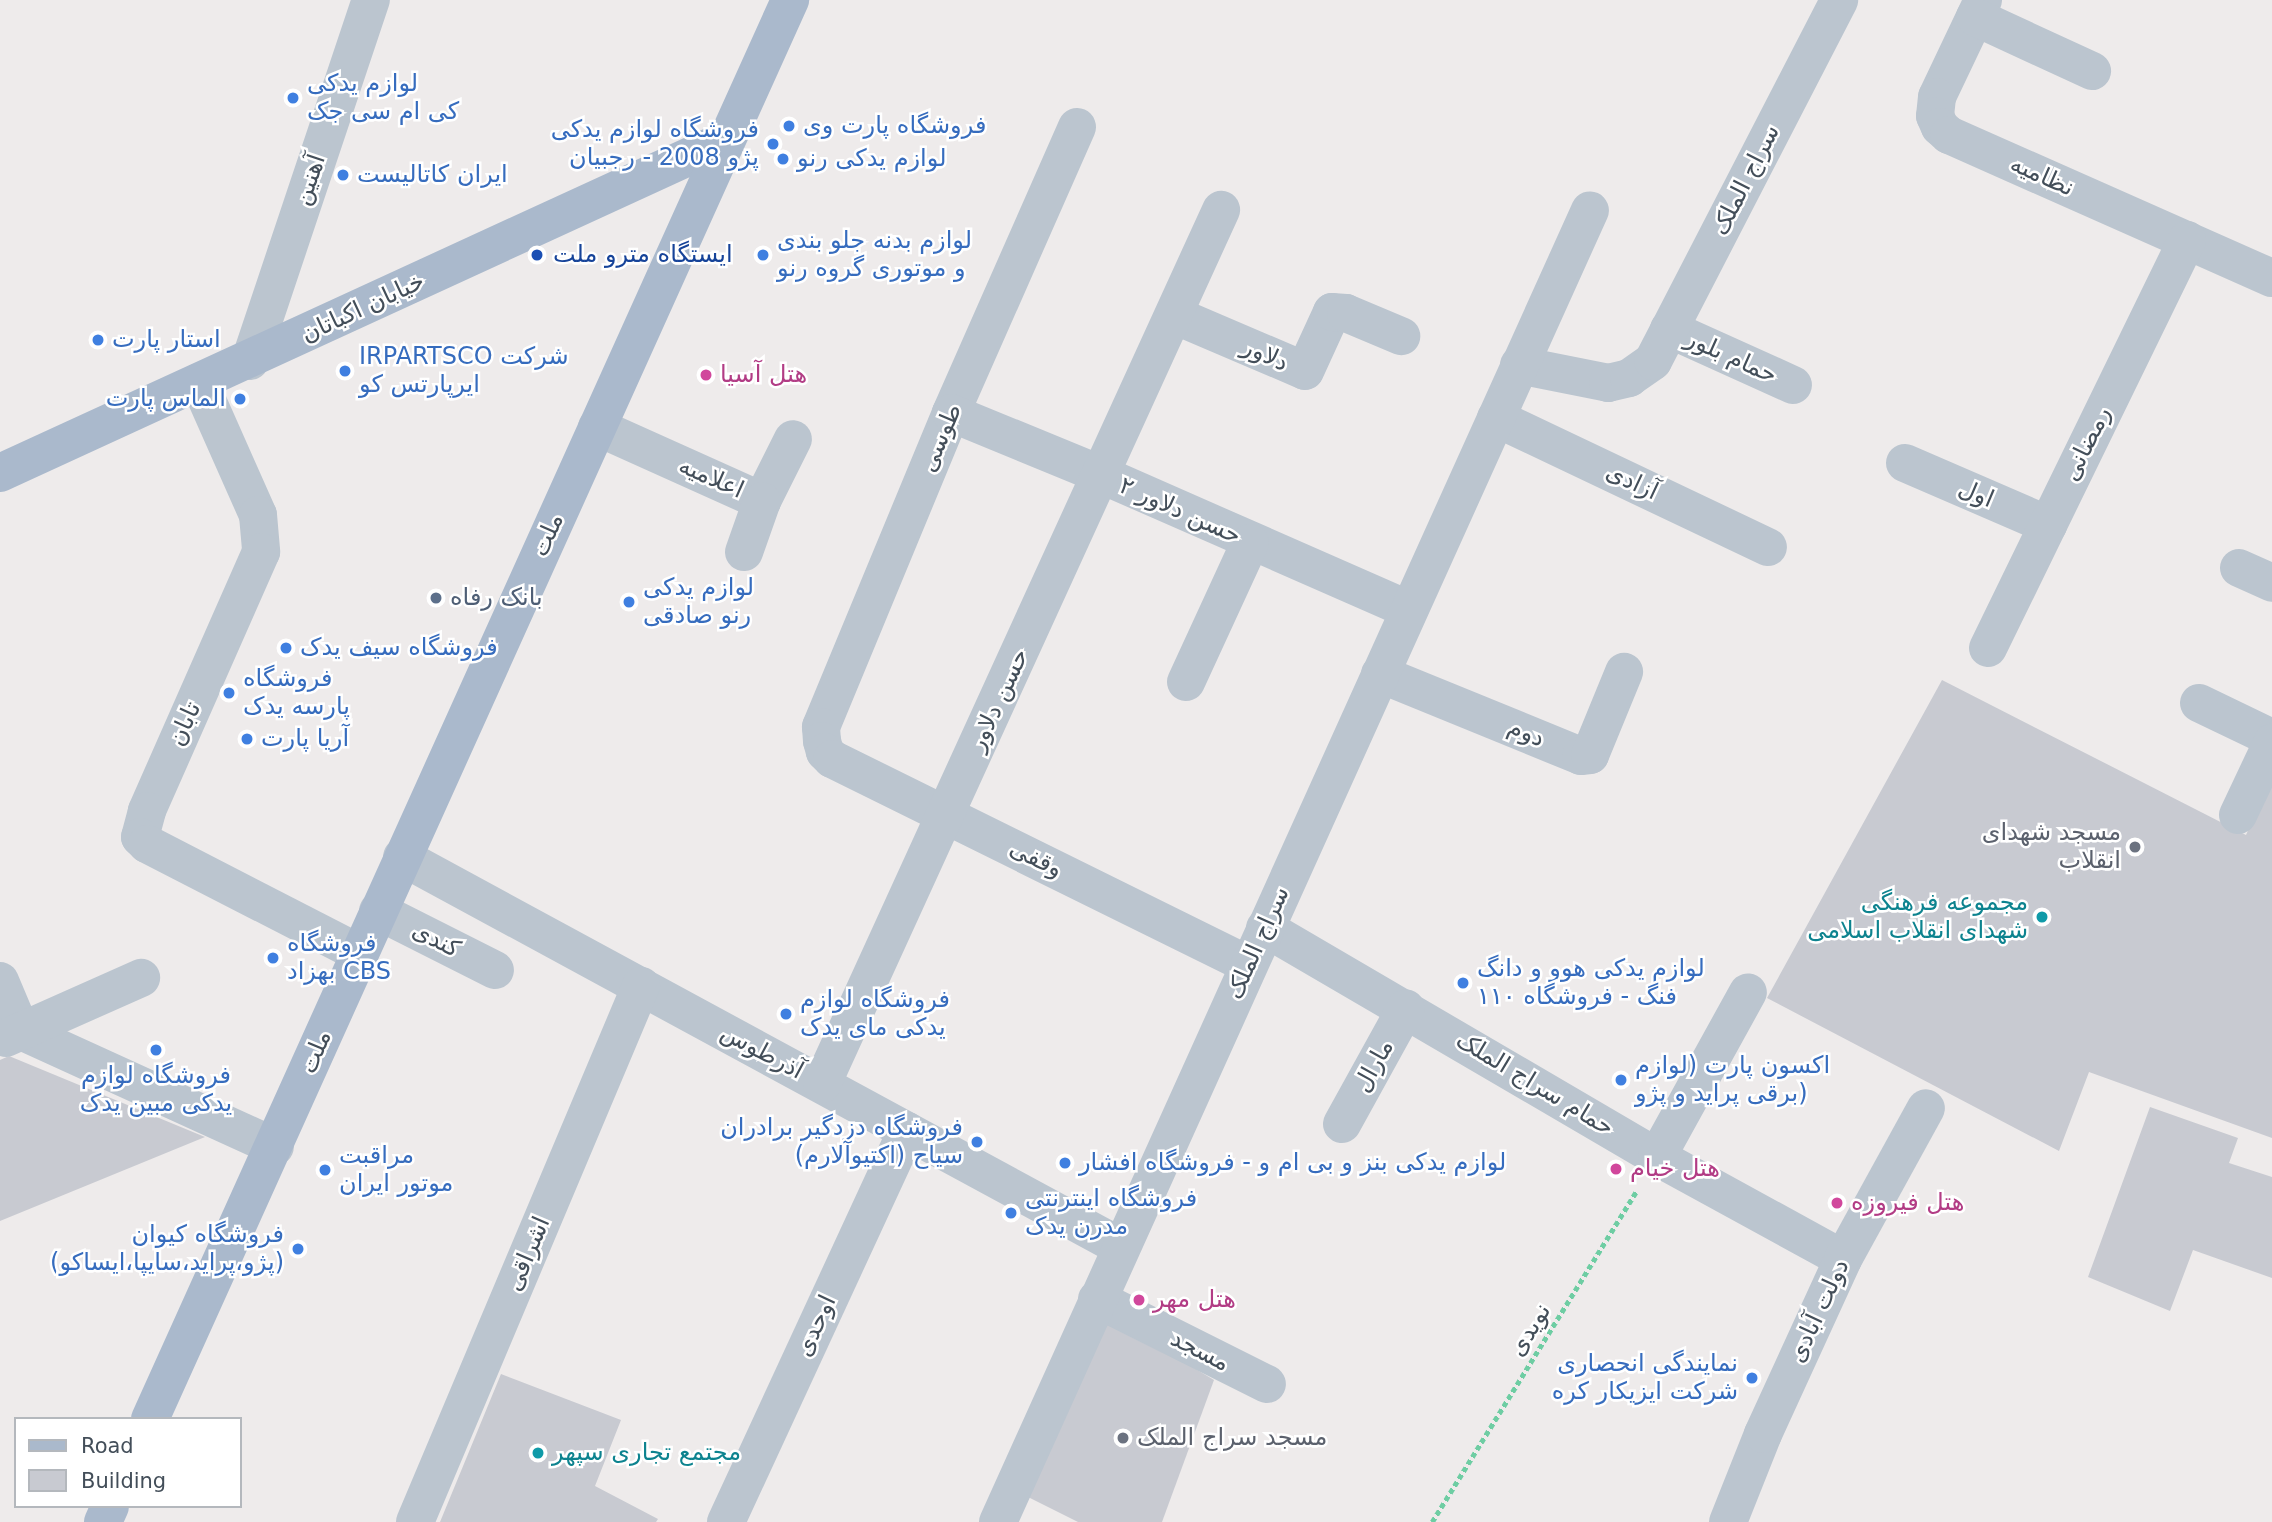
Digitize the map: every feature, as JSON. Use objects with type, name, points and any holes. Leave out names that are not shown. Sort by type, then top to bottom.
[{"type":"main road","name":"ملت","points":[[151,1417],[275,1147],[402,857],[790,0]]},
{"type":"main road","name":"خیابان اکباتان","points":[[0,473],[250,361],[725,140]]},
{"type":"street","name":"آهنین","points":[[250,361],[370,0]]},
{"type":"street","name":"سراج الملک","points":[[1661,345],[1839,0]]},
{"type":"street","points":[[1979,8],[2092,71]]},
{"type":"street","name":"نظامیه","points":[[1979,8],[1937,97],[1935,116],[1940,127],[1949,135],[2272,278]]},
{"type":"street","name":"طوسی","points":[[825,752],[821,727],[951,413],[1077,127]]},
{"type":"street","name":"حسن دلاور","points":[[822,1084],[1222,210]]},
{"type":"street","name":"سراج الملک","points":[[998,1522],[1590,210]]},
{"type":"street","name":"رمضانی","points":[[1988,648],[2187,240]]},
{"type":"street","name":"دلاور","points":[[1174,315],[1305,371],[1332,312],[1346,313],[1401,336]]},
{"type":"street","points":[[1520,365],[1608,383],[1629,378],[1661,345]]},
{"type":"street","name":"حمام بلور","points":[[1661,345],[1793,385]]},
{"type":"street","name":"تابان","points":[[200,382],[258,515],[261,552],[147,811],[139,837],[147,844],[359,953]]},
{"type":"street","name":"حسن دلاور ۲","points":[[951,413],[1102,475],[1250,543],[1409,610]]},
{"type":"street","name":"آزادی","points":[[1496,418],[1768,547]]},
{"type":"street","name":"اعلامیه","points":[[597,427],[762,501],[793,439]]},
{"type":"street","name":"اول","points":[[1905,463],[2048,525]]},
{"type":"street","points":[[744,552],[762,501]]},
{"type":"street","points":[[1185,682],[1250,543]]},
{"type":"street","name":"دوم","points":[[1380,674],[1581,756],[1590,755],[1624,673]]},
{"type":"street","points":[[2199,703],[2272,741],[2238,815]]},
{"type":"street","name":"وقفی","points":[[825,752],[832,759],[1248,965]]},
{"type":"street","name":"آذرطوس","points":[[402,857],[1121,1247]]},
{"type":"street","name":"کندی","points":[[378,911],[495,970]]},
{"type":"street","name":"حمام سراج الملک","points":[[1265,928],[1657,1157],[1843,1259]]},
{"type":"street","points":[[11,1036],[141,978]]},
{"type":"street","points":[[0,981],[11,1036]]},
{"type":"street","name":"اشراقی","points":[[415,1522],[641,986]]},
{"type":"street","points":[[1657,1157],[1748,992]]},
{"type":"street","name":"مارال","points":[[1342,1124],[1406,1008]]},
{"type":"street","points":[[11,1036],[275,1147]]},
{"type":"street","name":"دولت آبادی","points":[[1728,1522],[1763,1434],[1843,1259],[1926,1108]]},
{"type":"street","name":"اوحدی","points":[[726,1522],[907,1130]]},
{"type":"street","name":"مسجد","points":[[1097,1299],[1267,1384]]},
{"type":"path","name":"نویدی","points":[[1432,1522],[1657,1157]]},
{"type":"building","name":"مجموعه فرهنگی شهدای انقلاب اسلامی","points":[[1942,680],[2246,835],[2272,777],[2272,1138],[2089,1072],[2059,1151],[1767,998]]},
{"type":"building","points":[[9,1056],[205,1137],[0,1221],[0,1060]]},
{"type":"building","points":[[2150,1107],[2238,1138],[2229,1163],[2272,1177],[2272,1278],[2193,1250],[2170,1311],[2088,1277]]},
{"type":"building","name":"مسجد سراج الملک","points":[[1109,1317],[1214,1380],[1162,1522],[1078,1522],[1026,1496]]},
{"type":"building","name":"مجتمع تجاری سپهر","points":[[501,1374],[621,1420],[595,1486],[658,1519],[656,1522],[440,1522]]},
{"type":"place","name":"لوازم یدکی کی ام سی جک","points":[[293,98]]},
{"type":"place","name":"فروشگاه پارت وی","points":[[789,126]]},
{"type":"place","name":"فروشگاه لوازم یدکی پژو 2008 - رجبیان","points":[[773,144]]},
{"type":"place","name":"لوازم یدکی رنو","points":[[783,159]]},
{"type":"place","name":"ایران کاتالیست","points":[[343,175]]},
{"type":"place","name":"ایستگاه مترو ملت","points":[[537,255]]},
{"type":"place","name":"لوازم بدنه جلو بندی و موتوری گروه رنو","points":[[763,255]]},
{"type":"place","name":"استار پارت","points":[[98,340]]},
{"type":"place","name":"IRPARTSCO شرکت ایرپارتس کو","points":[[345,371]]},
{"type":"place","name":"هتل آسیا","points":[[706,375]]},
{"type":"place","name":"الماس پارت","points":[[240,399]]},
{"type":"place","name":"بانک رفاه","points":[[436,598]]},
{"type":"place","name":"لوازم یدکی رنو صادقی","points":[[629,602]]},
{"type":"place","name":"فروشگاه سیف یدک","points":[[286,648]]},
{"type":"place","name":"فروشگاه پارسه یدک","points":[[229,693]]},
{"type":"place","name":"آریا پارت","points":[[247,739]]},
{"type":"place","name":"مسجد شهدای انقلاب","points":[[2135,847]]},
{"type":"place","name":"مجموعه فرهنگی شهدای انقلاب اسلامی","points":[[2042,917]]},
{"type":"place","name":"فروشگاه بهزاد CBS","points":[[273,958]]},
{"type":"place","name":"لوازم یدکی هوو و دانگ فنگ - فروشگاه ۱۱۰","points":[[1463,983]]},
{"type":"place","name":"فروشگاه لوازم یدکی مای یدک","points":[[786,1014]]},
{"type":"place","name":"فروشگاه لوازم یدکی مبین یدک","points":[[156,1050]]},
{"type":"place","name":"اکسون پارت (لوازم برقی پراید و پژو)","points":[[1621,1080]]},
{"type":"place","name":"فروشگاه دزدگیر برادران سیاح (اکتیوآلارم)","points":[[977,1142]]},
{"type":"place","name":"لوازم یدکی بنز و بی ام و - فروشگاه افشار","points":[[1065,1163]]},
{"type":"place","name":"هتل خیام","points":[[1616,1169]]},
{"type":"place","name":"مراقبت موتور ایران","points":[[325,1170]]},
{"type":"place","name":"هتل فیروزه","points":[[1837,1203]]},
{"type":"place","name":"فروشگاه اینترنتی مدرن یدک","points":[[1011,1213]]},
{"type":"place","name":"فروشگاه کیوان (پژو،پراید،سایپا،ایساکو)","points":[[298,1249]]},
{"type":"place","name":"هتل مهر","points":[[1139,1300]]},
{"type":"place","name":"نمایندگی انحصاری شرکت ایزیکار کره","points":[[1752,1378]]},
{"type":"place","name":"مسجد سراج الملک","points":[[1123,1438]]},
{"type":"place","name":"مجتمع تجاری سپهر","points":[[538,1453]]}]
